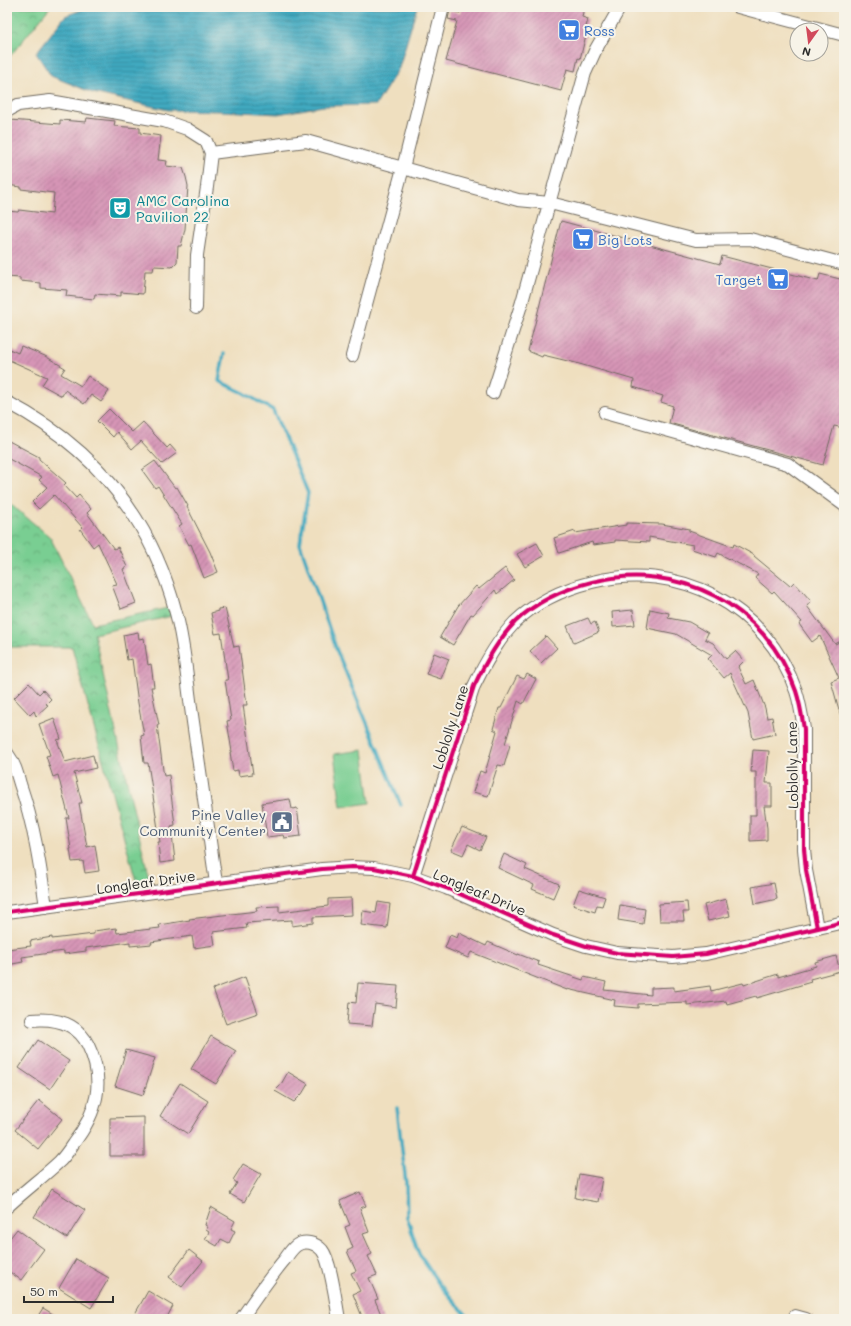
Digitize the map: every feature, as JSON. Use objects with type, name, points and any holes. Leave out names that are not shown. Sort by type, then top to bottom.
[{"type":"street","points":[[352,356],[403,168],[443,7]]},
{"type":"street","points":[[493,393],[522,302],[586,73],[596,49],[620,7]]},
{"type":"street","points":[[738,7],[844,35]]},
{"type":"street","points":[[7,111],[18,105],[50,101],[164,121],[187,128],[206,141],[210,153],[208,180],[197,255],[196,308]]},
{"type":"street","points":[[210,153],[306,141],[518,200],[550,203],[696,240],[750,239],[844,264]]},
{"type":"street","name":"Longleaf Drive","points":[[7,402],[65,439],[100,471],[131,510],[148,537],[161,565],[181,636],[216,883]]},
{"type":"street","points":[[604,413],[788,464],[844,505]]},
{"type":"street","name":"Loblolly Lane","points":[[413,876],[474,686],[498,643],[515,622],[533,608],[562,591],[607,578],[630,576],[654,577],[676,581],[701,589],[722,600],[741,613],[761,632],[784,664],[796,690],[804,729],[804,849],[806,870],[817,928]]},
{"type":"street","points":[[7,753],[14,766],[29,813],[37,849],[46,907]]},
{"type":"street","name":"Longleaf Drive","points":[[7,912],[322,869],[352,867],[374,868],[413,876],[446,888],[553,935],[586,946],[617,953],[673,957],[706,954],[844,922]]},
{"type":"street","points":[[7,1207],[62,1160],[84,1130],[92,1114],[98,1088],[98,1073],[94,1057],[87,1043],[77,1030],[65,1023],[52,1019],[32,1020]]},
{"type":"street","points":[[241,1319],[279,1266],[296,1246],[301,1243],[308,1243],[314,1244],[325,1255],[332,1279],[339,1319]]},
{"type":"green space","points":[[7,7],[50,7],[7,60]]},
{"type":"green space","points":[[7,501],[50,537],[93,624],[168,608],[172,616],[94,634],[150,883],[137,885],[72,647],[7,647]]},
{"type":"green space","points":[[363,750],[370,803],[341,807],[334,754]]},
{"type":"water","points":[[89,7],[417,7],[399,68],[376,105],[323,106],[278,114],[168,110],[93,93],[51,76],[36,53],[65,16]]},
{"type":"building","points":[[461,7],[584,7],[582,17],[588,19],[585,31],[587,31],[580,59],[578,58],[575,71],[567,69],[561,91],[446,61],[457,21],[448,19],[450,10],[460,13]]},
{"type":"building","name":"AMC Carolina Pavilion 22","points":[[87,118],[115,121],[114,126],[140,128],[140,133],[161,136],[158,160],[167,161],[166,166],[183,168],[186,177],[188,186],[185,229],[181,246],[178,246],[177,262],[172,267],[154,266],[153,271],[145,271],[143,294],[121,292],[121,296],[95,294],[94,299],[66,296],[67,290],[41,288],[41,283],[20,281],[20,278],[7,277],[7,211],[18,212],[19,210],[52,214],[54,193],[21,189],[21,187],[7,185],[7,155],[10,120],[60,124],[60,120],[86,122]]},
{"type":"building","points":[[561,221],[720,264],[722,256],[818,281],[820,274],[844,280],[844,428],[834,426],[823,465],[669,423],[673,406],[661,402],[663,396],[633,387],[634,380],[576,363],[543,355],[542,357],[528,351]]},
{"type":"building","points":[[21,346],[45,356],[65,368],[61,374],[81,386],[88,376],[109,391],[101,402],[91,395],[84,404],[65,390],[62,396],[42,385],[47,377],[7,359],[7,348],[18,353]]},
{"type":"building","points":[[109,409],[132,432],[143,422],[167,448],[170,445],[177,453],[162,464],[141,441],[132,449],[117,432],[113,437],[97,421]]},
{"type":"building","points":[[7,440],[39,457],[39,459],[66,483],[64,485],[76,498],[79,495],[91,509],[87,513],[114,549],[118,547],[127,567],[123,569],[136,603],[121,609],[112,585],[117,584],[98,543],[93,547],[80,529],[82,527],[54,495],[39,509],[32,502],[47,487],[39,480],[42,477],[7,458]]},
{"type":"building","points":[[155,461],[175,488],[177,487],[188,506],[187,507],[210,552],[218,572],[204,578],[191,544],[189,545],[179,526],[182,524],[158,486],[155,488],[142,470]]},
{"type":"building","points":[[626,523],[662,524],[689,529],[689,531],[733,547],[734,544],[754,555],[790,586],[794,582],[811,601],[807,606],[835,644],[841,641],[844,649],[844,716],[841,717],[831,681],[839,678],[820,636],[812,642],[799,624],[802,622],[774,591],[772,593],[755,578],[758,574],[718,553],[716,557],[692,549],[693,545],[649,537],[649,542],[615,540],[615,542],[593,545],[592,542],[559,553],[554,538],[575,531],[575,533],[626,525]]},
{"type":"building","points":[[537,543],[544,556],[525,567],[517,554]]},
{"type":"building","points":[[505,568],[514,580],[497,594],[495,590],[473,615],[471,614],[453,645],[440,637],[458,606],[476,586],[479,589]]},
{"type":"building","points":[[225,608],[234,647],[239,646],[247,705],[243,705],[253,774],[239,776],[238,770],[233,771],[230,752],[232,752],[227,721],[231,720],[225,680],[228,680],[221,633],[215,634],[211,613],[218,611],[218,609]]},
{"type":"building","points":[[650,609],[669,613],[668,618],[689,622],[708,633],[705,639],[713,643],[726,659],[735,651],[744,661],[738,667],[746,684],[754,680],[765,708],[767,718],[772,717],[775,734],[753,739],[748,713],[730,673],[724,678],[708,659],[712,655],[676,634],[647,628]]},
{"type":"building","points":[[633,610],[635,625],[613,627],[612,612]]},
{"type":"building","points":[[588,618],[591,624],[595,622],[599,632],[574,643],[567,626]]},
{"type":"building","points":[[138,632],[139,639],[144,638],[148,665],[151,664],[154,687],[151,687],[159,725],[157,725],[163,770],[164,776],[169,775],[175,825],[171,826],[175,861],[160,863],[158,842],[160,842],[148,763],[144,763],[141,736],[144,735],[132,659],[127,660],[123,635]]},
{"type":"building","points":[[546,636],[557,648],[541,663],[530,651]]},
{"type":"building","points":[[434,653],[449,659],[441,679],[426,674]]},
{"type":"building","points":[[527,674],[536,679],[523,704],[518,701],[505,744],[510,745],[504,766],[498,765],[488,796],[473,792],[480,771],[485,773],[497,731],[493,729],[499,708],[501,708],[517,676],[524,679]]},
{"type":"building","points":[[29,683],[39,694],[43,690],[51,699],[46,704],[48,705],[36,716],[34,711],[30,715],[14,698]]},
{"type":"building","points":[[54,718],[61,739],[57,740],[65,762],[93,755],[96,768],[74,773],[82,803],[79,803],[87,847],[95,845],[99,871],[85,873],[83,861],[72,862],[66,818],[69,818],[58,775],[53,777],[46,756],[50,755],[39,724]]},
{"type":"building","points":[[753,750],[769,751],[766,783],[772,783],[772,806],[764,806],[767,840],[750,841],[750,815],[756,815],[756,772],[751,772]]},
{"type":"building","name":"Pine Valley Community Center","points":[[290,799],[292,809],[297,808],[301,836],[284,838],[283,835],[267,837],[262,803]]},
{"type":"building","points":[[462,827],[486,837],[480,850],[468,844],[463,855],[451,850]]},
{"type":"building","points":[[504,854],[527,865],[525,869],[559,884],[553,898],[532,889],[534,885],[498,868]]},
{"type":"building","points":[[774,883],[777,899],[755,904],[752,887]]},
{"type":"building","points":[[579,889],[605,897],[602,906],[597,905],[595,912],[573,905]]},
{"type":"building","points":[[351,898],[352,915],[313,917],[313,923],[292,926],[292,920],[246,923],[247,928],[213,932],[215,945],[194,948],[192,936],[151,942],[152,944],[130,946],[130,942],[86,948],[86,951],[64,954],[64,951],[22,957],[23,962],[7,965],[7,949],[31,946],[30,941],[52,937],[52,939],[94,934],[94,931],[116,928],[117,933],[160,928],[159,925],[190,920],[189,919],[257,911],[256,907],[279,906],[279,912],[328,906],[328,899]]},
{"type":"building","points":[[726,899],[730,916],[708,921],[704,905]]},
{"type":"building","points":[[378,902],[390,904],[387,928],[361,925],[363,911],[376,913]]},
{"type":"building","points":[[687,902],[688,912],[683,912],[684,921],[660,921],[659,904]]},
{"type":"building","points":[[620,905],[645,909],[643,924],[618,920]]},
{"type":"building","points":[[459,933],[486,946],[488,942],[539,962],[538,965],[583,980],[584,977],[606,982],[604,990],[651,995],[651,988],[674,987],[674,991],[710,986],[711,991],[743,983],[744,985],[778,974],[778,977],[816,966],[815,962],[836,956],[840,971],[810,979],[811,982],[757,998],[756,996],[727,1004],[726,1001],[687,1005],[687,1002],[638,1004],[638,1008],[614,1006],[615,1000],[567,990],[471,952],[468,958],[445,948],[450,935],[457,938]]},
{"type":"building","points":[[245,977],[258,1013],[226,1024],[213,989]]},
{"type":"building","points":[[358,983],[398,986],[396,1007],[375,1004],[372,1026],[347,1024],[349,1002],[356,1003]]},
{"type":"building","points":[[211,1036],[236,1051],[216,1084],[191,1069]]},
{"type":"building","points":[[38,1040],[69,1061],[50,1089],[19,1068]]},
{"type":"building","points":[[126,1050],[155,1058],[143,1095],[115,1086]]},
{"type":"building","points":[[288,1072],[308,1084],[302,1094],[294,1102],[275,1091],[280,1086]]},
{"type":"building","points":[[180,1083],[208,1101],[188,1134],[160,1116]]},
{"type":"building","points":[[39,1100],[62,1119],[38,1149],[15,1130]]},
{"type":"building","points":[[144,1117],[144,1156],[110,1156],[110,1118]]},
{"type":"building","points":[[243,1164],[261,1174],[244,1202],[230,1194],[237,1183],[233,1180]]},
{"type":"building","points":[[579,1174],[602,1178],[598,1202],[575,1198]]},
{"type":"building","points":[[52,1189],[85,1210],[67,1238],[34,1217]]},
{"type":"building","points":[[360,1192],[366,1206],[360,1208],[369,1232],[363,1234],[372,1254],[368,1256],[377,1275],[369,1278],[378,1299],[375,1300],[383,1319],[363,1319],[353,1294],[360,1291],[351,1273],[356,1271],[347,1251],[353,1248],[345,1227],[350,1225],[340,1201]]},
{"type":"building","points":[[211,1207],[235,1221],[231,1229],[235,1231],[229,1243],[221,1239],[217,1246],[205,1239],[209,1232],[206,1230],[208,1227],[205,1225]]},
{"type":"building","points":[[17,1229],[44,1249],[21,1280],[7,1270],[7,1242]]},
{"type":"building","points":[[189,1250],[203,1261],[182,1287],[169,1277]]},
{"type":"building","points":[[76,1259],[109,1278],[91,1308],[59,1288]]},
{"type":"building","points":[[148,1291],[173,1306],[166,1319],[132,1319]]},
{"type":"building","points":[[43,1308],[61,1319],[36,1319]]},
{"type":"waterway","points":[[224,354],[219,381],[244,393],[273,410],[308,493],[300,544],[337,651],[401,805]]},
{"type":"waterway","points":[[397,1108],[406,1183],[407,1217],[419,1254],[439,1284],[470,1319]]},
{"type":"cycle path","points":[[413,876],[474,686],[492,652],[509,629],[523,615],[541,602],[571,588],[592,582],[624,577],[656,578],[686,584],[715,596],[741,613],[764,635],[782,661],[796,691],[804,729],[804,849],[806,870],[817,928]]},
{"type":"cycle path","points":[[7,912],[322,869],[352,867],[374,868],[413,876],[446,888],[553,935],[586,946],[617,953],[673,957],[706,954],[844,922]]},
{"type":"place","name":"Ross","points":[[569,30]]},
{"type":"place","name":"AMC Carolina Pavilion 22","points":[[120,208]]},
{"type":"place","name":"Big Lots","points":[[583,239]]},
{"type":"place","name":"Target","points":[[778,279]]},
{"type":"place","name":"Pine Valley Community Center","points":[[282,822]]}]
